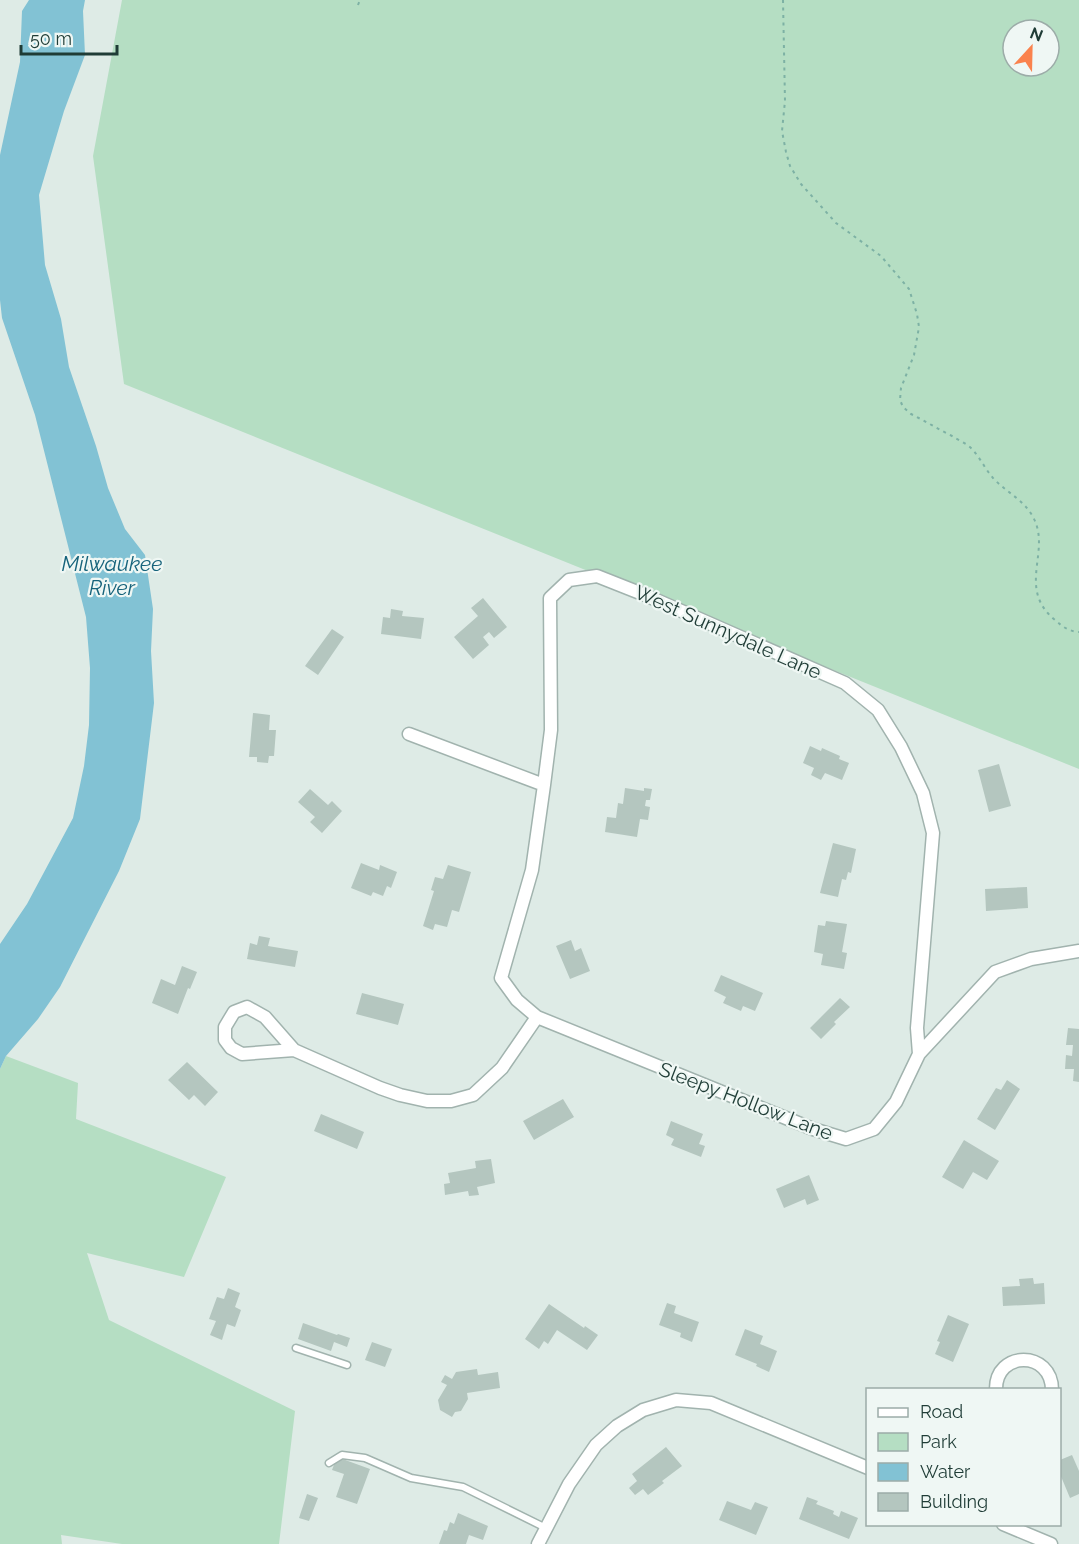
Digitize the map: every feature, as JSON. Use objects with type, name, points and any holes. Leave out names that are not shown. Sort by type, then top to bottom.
[{"type":"street","name":"West Sunnydale Lane","points":[[544,785],[550,730],[550,598],[569,580],[597,576],[845,683],[878,710],[901,747],[923,793],[933,833],[917,1028],[919,1054]]},
{"type":"street","points":[[409,734],[544,785]]},
{"type":"street","name":"Sleepy Hollow Lane","points":[[544,785],[532,870],[501,978],[517,1000],[537,1017],[813,1129],[846,1140],[874,1129],[896,1102],[919,1054]]},
{"type":"street","points":[[919,1054],[995,972],[1031,959],[1079,951]]},
{"type":"street","points":[[294,1050],[242,1054],[231,1048],[225,1040],[225,1027],[234,1012],[247,1007],[265,1017],[294,1050],[400,1095],[427,1101],[451,1101],[473,1095],[502,1068],[537,1017]]},
{"type":"street","points":[[996,1388],[998,1375],[1003,1368],[1019,1360],[1028,1360],[1044,1368],[1052,1388]]},
{"type":"street","points":[[538,1544],[569,1484],[596,1444],[617,1425],[643,1410],[676,1400],[711,1403],[866,1468]]},
{"type":"street","points":[[1008,1526],[1051,1544]]},
{"type":"lane","points":[[296,1348],[347,1365]]},
{"type":"lane","points":[[329,1463],[342,1455],[364,1458],[411,1478],[463,1487],[546,1528]]},
{"type":"path","points":[[358,5],[360,0]]},
{"type":"path","points":[[783,0],[782,131],[790,166],[801,184],[836,223],[881,256],[909,289],[919,327],[914,355],[901,388],[900,400],[903,407],[911,414],[970,447],[994,479],[1027,508],[1033,517],[1038,533],[1035,580],[1041,604],[1048,615],[1065,629],[1079,632]]},
{"type":"green space","points":[[122,0],[1079,0],[1079,769],[124,384],[93,156]]},
{"type":"green space","points":[[6,1056],[78,1083],[76,1119],[226,1177],[184,1277],[87,1253],[109,1320],[295,1411],[279,1544],[122,1544],[61,1535],[62,1544],[0,1544],[0,1069]]},
{"type":"water","name":"Milwaukee River","points":[[29,0],[85,0],[83,11],[85,55],[64,111],[39,195],[45,265],[61,319],[69,367],[108,488],[125,529],[145,555],[153,609],[151,651],[154,703],[140,819],[119,871],[60,987],[38,1019],[6,1056],[0,1069],[0,944],[27,904],[73,818],[84,766],[89,725],[90,668],[86,617],[35,415],[2,318],[0,300],[0,155],[20,62],[22,11]]},
{"type":"building","points":[[483,598],[507,627],[494,638],[489,632],[483,637],[489,645],[473,659],[454,637],[478,616],[471,608]]},
{"type":"building","points":[[391,609],[403,611],[402,616],[424,618],[421,639],[381,634],[383,617],[390,618]]},
{"type":"building","points":[[332,629],[344,637],[318,675],[305,666]]},
{"type":"building","points":[[253,713],[270,715],[269,730],[276,730],[274,756],[269,756],[268,763],[257,762],[257,757],[249,757]]},
{"type":"building","points":[[810,746],[821,751],[822,748],[849,763],[842,780],[825,773],[821,780],[811,775],[814,768],[803,763]]},
{"type":"building","points":[[999,764],[1011,806],[989,812],[978,770]]},
{"type":"building","points":[[625,788],[644,791],[644,788],[652,789],[650,800],[646,800],[645,806],[650,807],[648,820],[640,819],[637,837],[605,832],[607,817],[616,818],[618,803],[623,804]]},
{"type":"building","points":[[310,789],[328,805],[332,801],[342,811],[322,833],[310,822],[315,817],[298,802]]},
{"type":"building","points":[[833,843],[856,849],[851,873],[848,872],[846,880],[842,879],[838,897],[820,893]]},
{"type":"building","points":[[361,863],[379,870],[380,865],[397,872],[391,888],[387,886],[383,896],[373,892],[371,896],[351,888]]},
{"type":"building","points":[[448,865],[471,872],[459,912],[452,910],[447,927],[435,924],[433,930],[423,926],[434,891],[431,890],[435,877],[443,879]]},
{"type":"building","points":[[1027,887],[1028,908],[986,911],[985,889]]},
{"type":"building","points":[[826,921],[847,924],[842,952],[847,953],[844,969],[821,965],[823,954],[814,952],[818,925],[825,926]]},
{"type":"building","points":[[259,936],[270,938],[268,946],[298,951],[295,967],[247,959],[250,943],[257,945]]},
{"type":"building","points":[[571,940],[575,951],[581,948],[590,971],[570,979],[556,946]]},
{"type":"building","points":[[182,966],[197,972],[178,1014],[152,1003],[161,979],[175,985]]},
{"type":"building","points":[[721,975],[763,993],[755,1011],[743,1006],[741,1011],[723,1003],[726,997],[714,991]]},
{"type":"building","points":[[362,993],[404,1004],[398,1025],[356,1014]]},
{"type":"building","points":[[840,998],[850,1007],[821,1039],[810,1028]]},
{"type":"building","points":[[1068,1028],[1079,1029],[1079,1082],[1073,1081],[1074,1069],[1065,1069],[1066,1055],[1072,1056],[1073,1045],[1066,1045]]},
{"type":"building","points":[[187,1062],[218,1092],[205,1106],[194,1095],[189,1100],[168,1080]]},
{"type":"building","points":[[1007,1080],[1020,1089],[995,1130],[977,1119],[996,1088],[1001,1090]]},
{"type":"building","points":[[563,1099],[574,1117],[534,1140],[523,1121]]},
{"type":"building","points":[[321,1114],[364,1132],[357,1149],[314,1131]]},
{"type":"building","points":[[671,1121],[703,1134],[699,1144],[705,1146],[701,1157],[671,1145],[674,1139],[666,1135]]},
{"type":"building","points":[[964,1140],[999,1161],[987,1180],[973,1172],[963,1189],[942,1177]]},
{"type":"building","points":[[491,1159],[495,1183],[477,1187],[479,1195],[469,1196],[468,1191],[445,1195],[444,1184],[450,1183],[448,1173],[476,1168],[475,1161]]},
{"type":"building","points":[[809,1175],[819,1200],[807,1205],[805,1199],[784,1208],[776,1189]]},
{"type":"building","points":[[1033,1278],[1034,1284],[1044,1283],[1045,1304],[1003,1306],[1002,1287],[1020,1286],[1019,1279]]},
{"type":"building","points":[[228,1288],[240,1293],[235,1307],[241,1310],[235,1327],[227,1324],[222,1340],[210,1335],[216,1321],[209,1319],[217,1297],[224,1299]]},
{"type":"building","points":[[667,1303],[676,1306],[674,1313],[699,1322],[692,1342],[680,1337],[681,1333],[659,1325]]},
{"type":"building","points":[[549,1304],[598,1335],[587,1350],[557,1330],[548,1344],[544,1341],[539,1349],[525,1339]]},
{"type":"building","points":[[948,1315],[969,1324],[953,1362],[935,1354],[940,1342],[937,1341]]},
{"type":"building","points":[[303,1323],[350,1338],[347,1347],[334,1342],[331,1351],[298,1339]]},
{"type":"building","points":[[745,1329],[763,1336],[760,1344],[777,1351],[769,1372],[735,1355]]},
{"type":"building","points":[[372,1342],[392,1349],[385,1367],[365,1360]]},
{"type":"building","points":[[477,1369],[478,1375],[498,1372],[500,1388],[467,1393],[468,1399],[461,1411],[455,1412],[452,1417],[440,1410],[438,1400],[447,1385],[441,1382],[445,1375],[452,1379],[456,1372]]},
{"type":"building","points":[[666,1447],[682,1466],[648,1495],[643,1489],[635,1495],[629,1488],[637,1481],[632,1474]]},
{"type":"building","points":[[1072,1455],[1079,1471],[1079,1494],[1070,1498],[1061,1476],[1061,1460]]},
{"type":"building","points":[[337,1457],[370,1469],[357,1504],[336,1497],[344,1474],[332,1470]]},
{"type":"building","points":[[307,1494],[318,1498],[309,1521],[299,1518]]},
{"type":"building","points":[[807,1497],[818,1501],[816,1504],[834,1511],[833,1514],[839,1517],[841,1511],[858,1518],[849,1539],[799,1519]]},
{"type":"building","points":[[727,1501],[751,1510],[755,1502],[768,1507],[756,1535],[719,1520]]},
{"type":"building","points":[[458,1513],[488,1526],[483,1540],[469,1535],[466,1544],[439,1544],[444,1530],[447,1531],[450,1522],[454,1524]]}]
